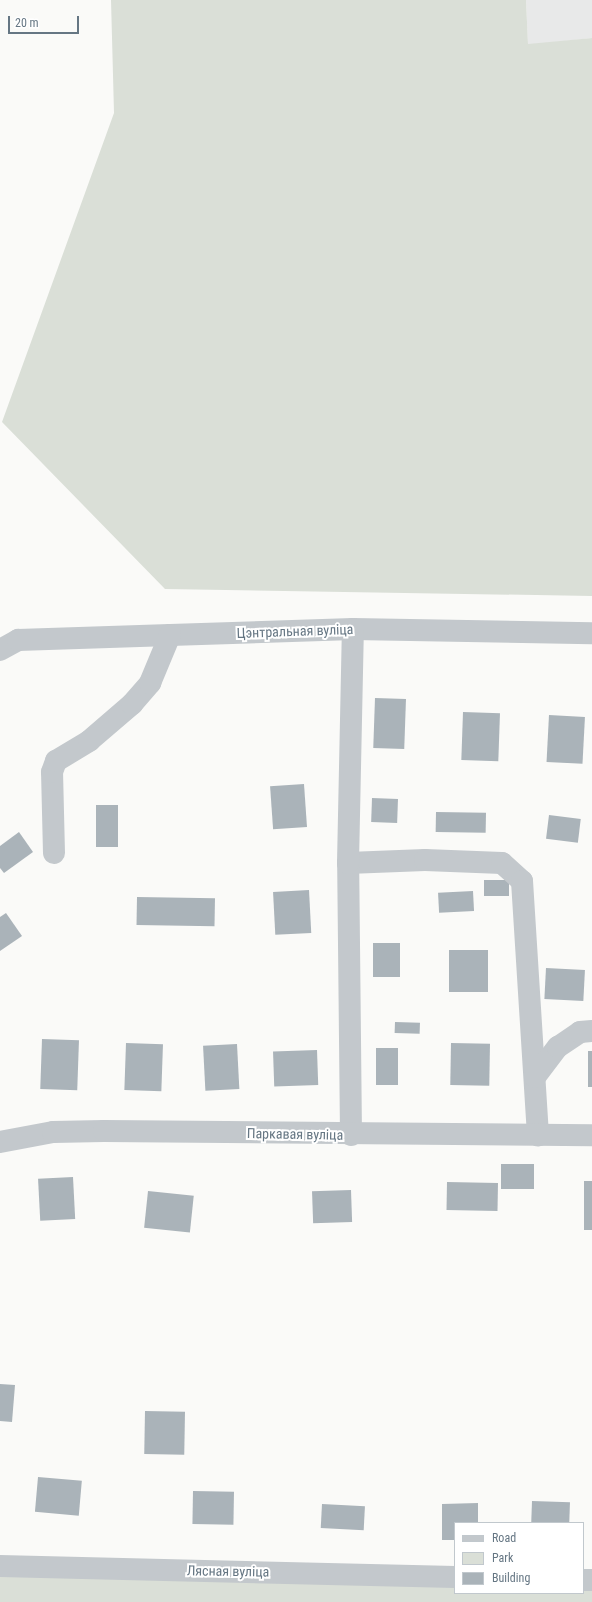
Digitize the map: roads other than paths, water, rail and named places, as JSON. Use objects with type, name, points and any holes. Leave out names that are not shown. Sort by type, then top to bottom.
[{"type":"street","name":"Цэнтральная вуліца","points":[[0,650],[18,640],[353,629],[592,633]]},
{"type":"street","points":[[352,1135],[348,863],[353,629]]},
{"type":"street","points":[[54,853],[52,772],[56,761],[89,741],[132,704],[150,683],[170,635]]},
{"type":"street","points":[[348,863],[425,860],[494,862],[514,870],[522,881],[538,1135]]},
{"type":"street","points":[[535,1078],[558,1047],[580,1032],[592,1030]]},
{"type":"street","name":"Паркавая вуліца","points":[[0,1142],[60,1132],[352,1135],[592,1135]]},
{"type":"street","name":"Лясная вуліца","points":[[0,1566],[454,1577]]}]
